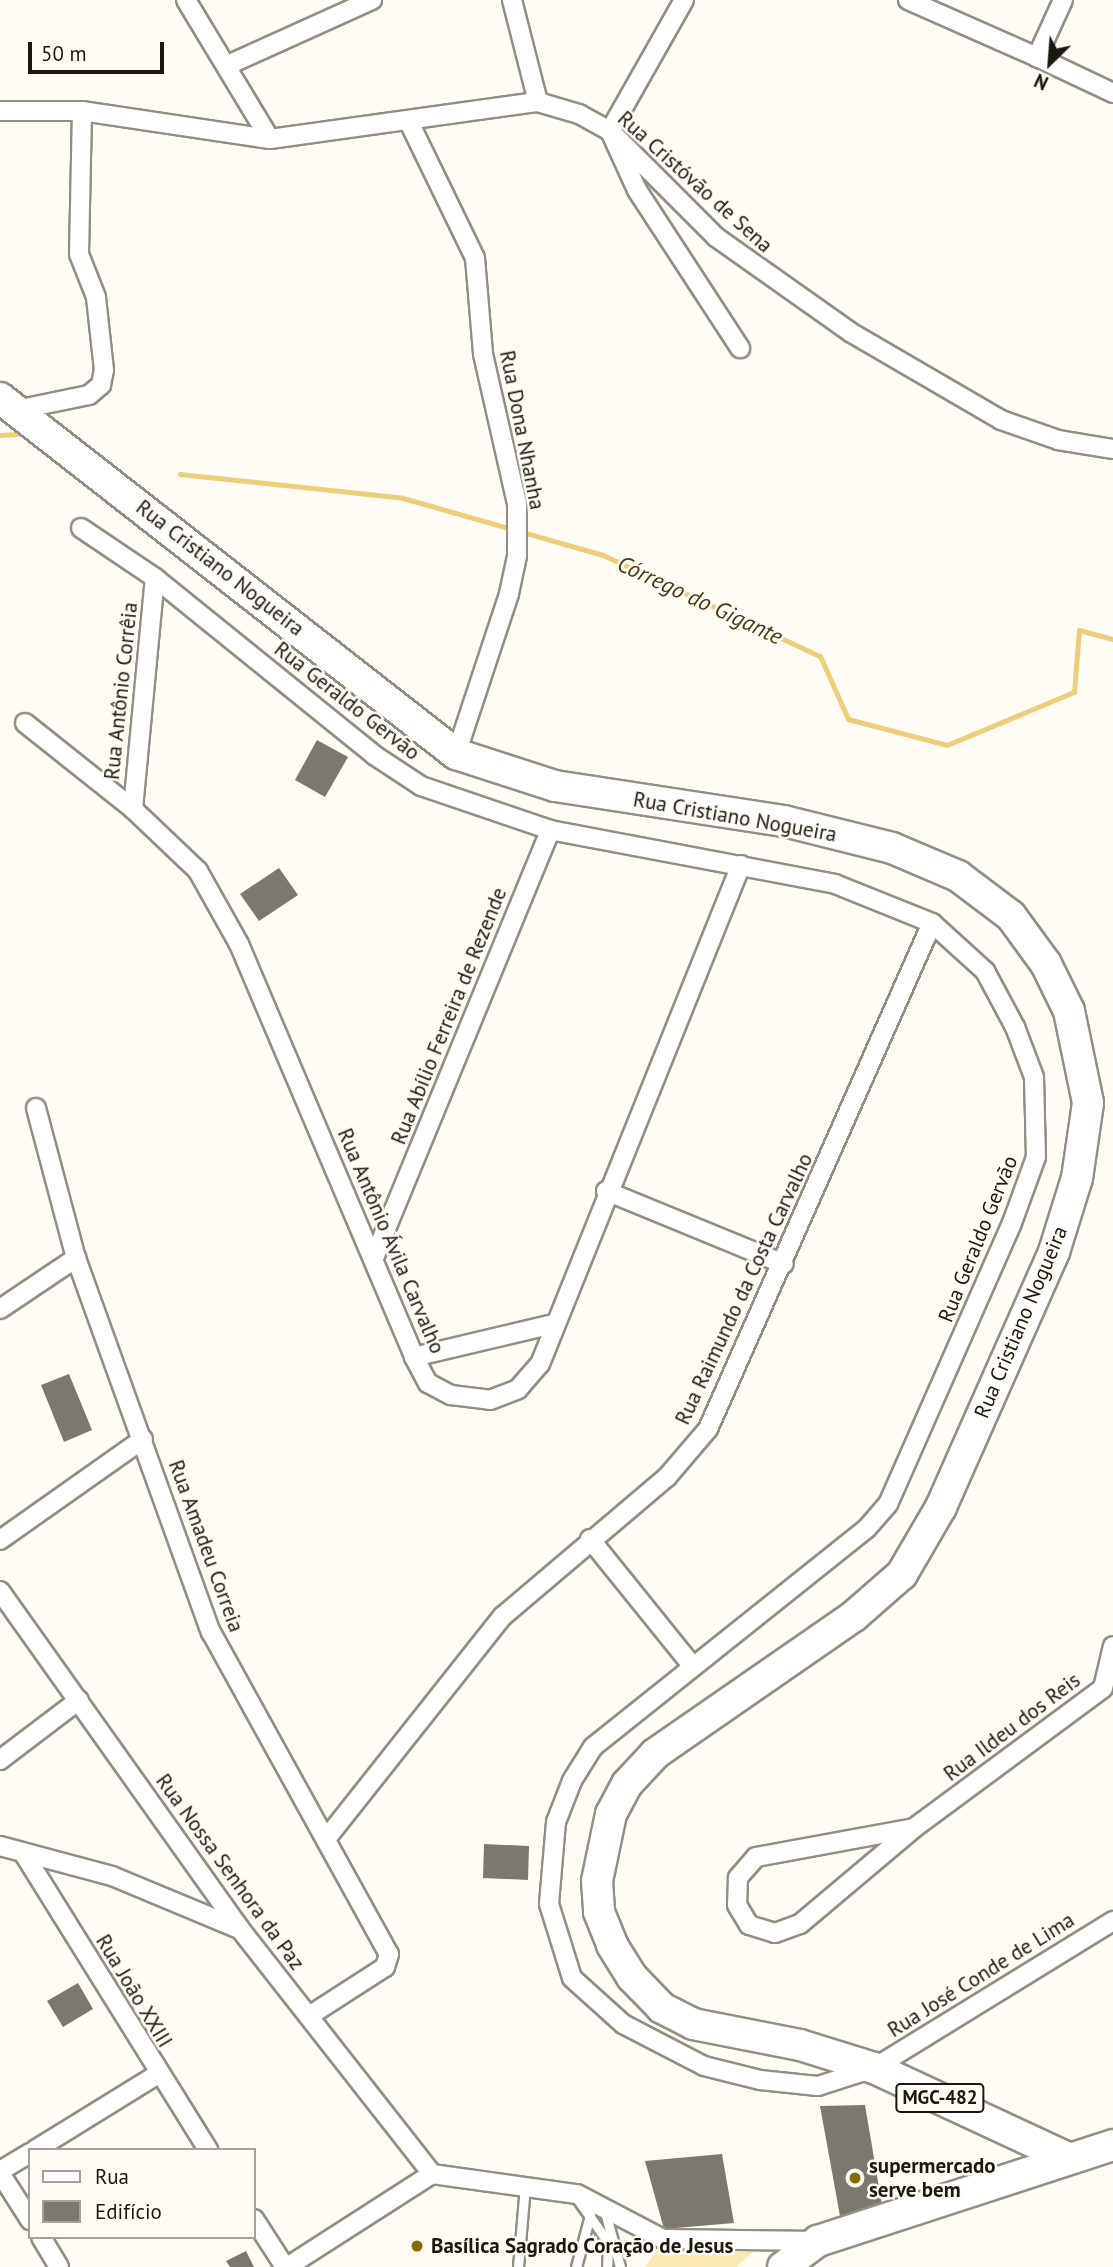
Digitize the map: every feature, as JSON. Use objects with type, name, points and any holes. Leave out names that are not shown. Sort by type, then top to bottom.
[{"type":"highway","name":"Rua Cristiano Nogueira","points":[[8,404],[456,754],[555,786],[783,821],[892,848],[958,876],[1012,916],[1069,1011],[1088,1102],[1076,1178],[1054,1252],[941,1507],[902,1574],[883,1591],[656,1754],[627,1784],[602,1847],[599,1912],[632,1977],[662,2008],[692,2024],[800,2045],[874,2068]]},
{"type":"highway","name":"MGC-482","points":[[874,2068],[1066,2157]]},
{"type":"highway","name":"MGC-482","points":[[1007,2128],[1016,2173]]},
{"type":"highway","points":[[783,2267],[818,2241],[1016,2173],[1113,2145]]},
{"type":"street","points":[[186,0],[230,64],[270,139]]},
{"type":"street","points":[[230,64],[372,0]]},
{"type":"street","points":[[0,111],[82,111],[270,139],[538,102],[512,0]]},
{"type":"street","points":[[684,0],[610,131],[638,190],[740,348]]},
{"type":"street","points":[[908,0],[1113,93]]},
{"type":"street","points":[[1037,57],[1063,0]]},
{"type":"street","name":"Rua Cristóvão de Sena","points":[[538,102],[610,131],[716,237],[850,332],[1001,421],[1058,440],[1113,450]]},
{"type":"street","points":[[8,404],[89,395],[101,385],[104,370],[96,297],[79,254],[82,111]]},
{"type":"street","name":"Rua Dona Nhanha","points":[[409,121],[475,258],[488,381],[517,504],[517,556],[500,626],[456,754]]},
{"type":"street","name":"Rua Geraldo Gervão","points":[[81,528],[155,578],[374,755],[421,786],[550,830],[835,884],[932,923],[985,971],[1015,1027],[1034,1077],[1036,1157],[1012,1223],[888,1504],[866,1529],[691,1664],[593,1747],[556,1822],[549,1903],[572,1978],[623,2024],[704,2066],[760,2080],[818,2086],[874,2068]]},
{"type":"street","name":"Rua Antônio Corrêia","points":[[132,809],[155,578]]},
{"type":"street","name":"Rua Antônio Ávila Carvalho","points":[[25,723],[132,809],[198,871],[239,944],[414,1357],[429,1383],[451,1395],[490,1400],[518,1389],[540,1364],[606,1191],[741,865]]},
{"type":"street","name":"Rua Abílio Ferreira de Rezende","points":[[374,1258],[550,830]]},
{"type":"street","name":"Rua Raimundo da Costa Carvalho","points":[[326,1839],[503,1616],[590,1539],[667,1477],[708,1429],[784,1264],[932,923]]},
{"type":"street","name":"Rua Amadeu Correia","points":[[36,1108],[76,1258],[211,1632],[326,1839],[388,1960],[309,2016]]},
{"type":"street","points":[[606,1191],[784,1264]]},
{"type":"street","points":[[0,1309],[76,1258]]},
{"type":"street","points":[[414,1357],[554,1324]]},
{"type":"street","points":[[0,1539],[143,1439]]},
{"type":"street","points":[[590,1539],[691,1664]]},
{"type":"street","name":"Rua Nossa Senhora da Paz","points":[[0,1591],[240,1929],[432,2174]]},
{"type":"street","name":"Rua Ildeu dos Reis","points":[[914,1828],[756,1857],[738,1878],[737,1905],[749,1925],[775,1933],[800,1924],[914,1828],[1108,1684],[1113,1646]]},
{"type":"street","points":[[0,1760],[79,1700]]},
{"type":"street","points":[[0,1846],[112,1876],[240,1929]]},
{"type":"street","name":"Rua João XXIII","points":[[24,1854],[158,2074],[207,2148]]},
{"type":"street","name":"Rua José Conde de Lima","points":[[874,2068],[1113,1921]]},
{"type":"street","points":[[38,2148],[158,2074]]},
{"type":"street","points":[[28,2154],[0,2172],[28,2217]]},
{"type":"street","points":[[256,2222],[286,2267],[432,2174],[573,2193],[596,2210],[663,2239],[818,2241]]},
{"type":"street","points":[[42,2239],[59,2267]]},
{"type":"lane","points":[[518,2267],[525,2185]]},
{"type":"lane","points":[[576,2267],[596,2210]]},
{"type":"lane","points":[[596,2210],[608,2242],[607,2267]]},
{"type":"lane","points":[[596,2210],[620,2267]]},
{"type":"shaded area","points":[[661,2245],[757,2248],[736,2267],[645,2267]]},
{"type":"building","points":[[317,740],[348,757],[325,797],[295,780]]},
{"type":"building","points":[[279,868],[298,895],[259,921],[240,894]]},
{"type":"building","points":[[69,1374],[92,1430],[64,1442],[41,1385]]},
{"type":"building","points":[[484,1844],[529,1846],[528,1880],[483,1878]]},
{"type":"building","points":[[78,1983],[93,2009],[63,2027],[47,2001]]},
{"type":"building","name":"supermercado serve bem","points":[[865,2105],[883,2211],[840,2216],[820,2106]]},
{"type":"building","points":[[722,2154],[734,2223],[664,2229],[645,2161]]},
{"type":"building","points":[[246,2251],[254,2267],[230,2267],[226,2261]]},
{"type":"waterway","name":"Córrego do Gigante","points":[[0,435],[17,434]]},
{"type":"waterway","name":"Córrego do Gigante","points":[[180,474],[403,498],[603,555],[820,656],[848,719],[947,745],[1074,692],[1079,630],[1113,639]]},
{"type":"place","name":"supermercado serve bem","points":[[855,2178]]},
{"type":"place","name":"Basílica Sagrado Coração de Jesus","points":[[417,2246]]}]
